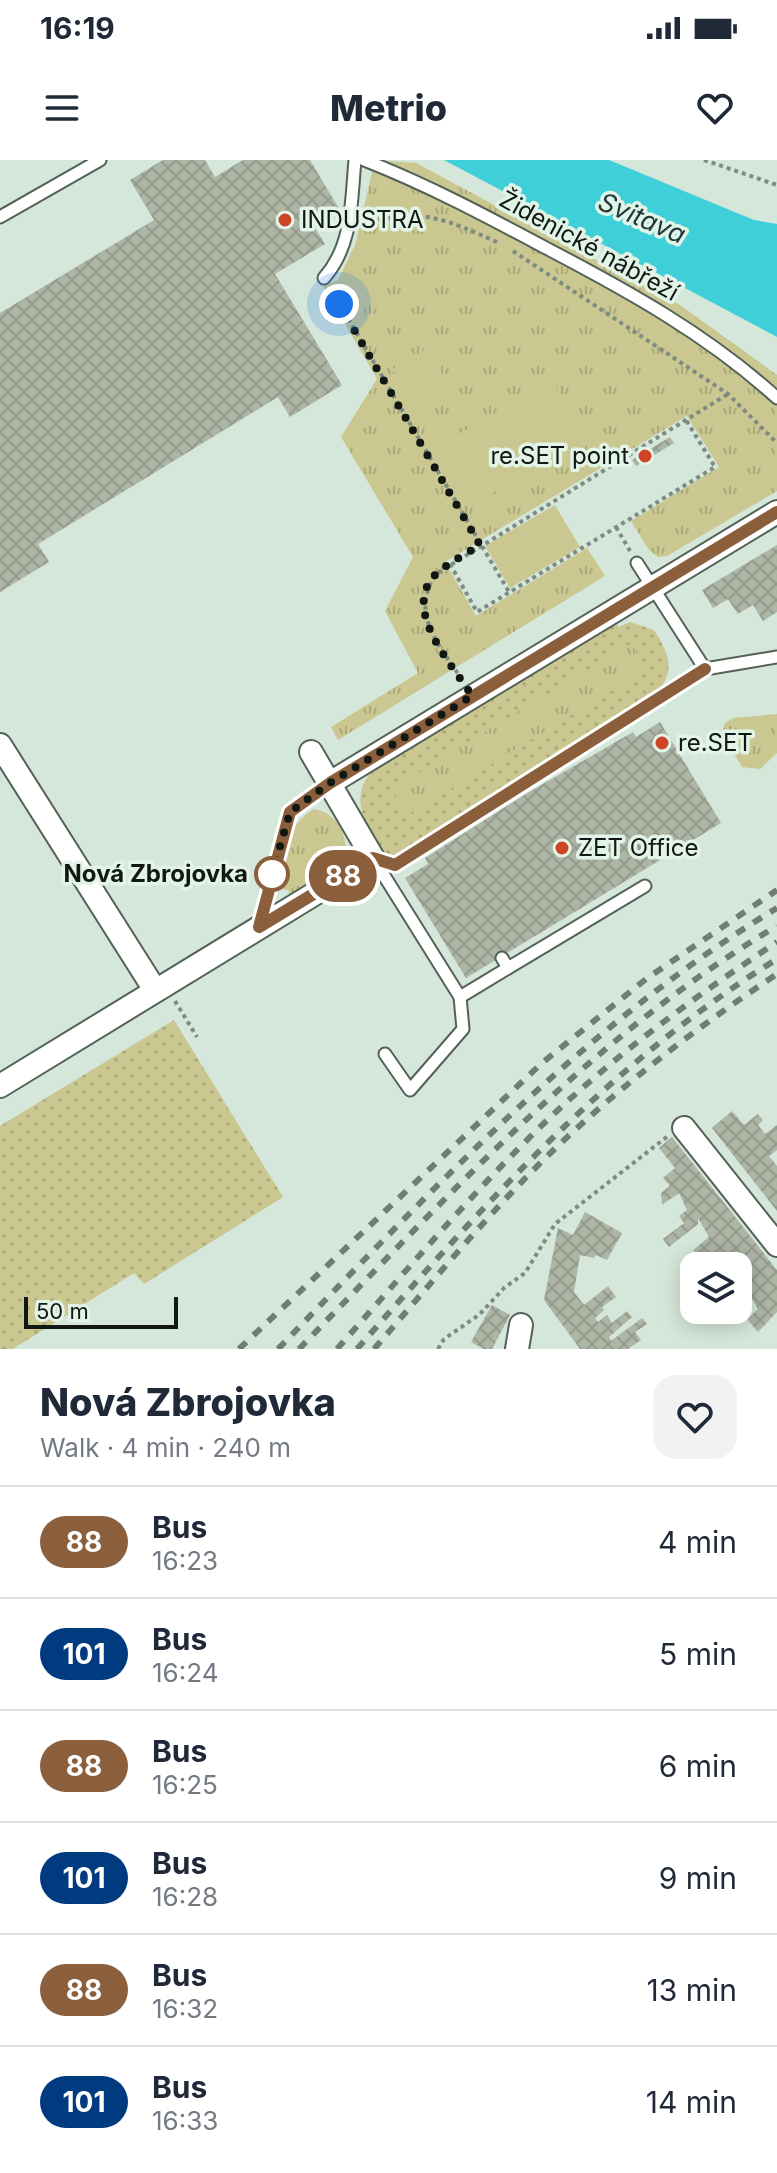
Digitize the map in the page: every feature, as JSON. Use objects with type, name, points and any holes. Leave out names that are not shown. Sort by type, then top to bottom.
[{"type":"street","points":[[330,783],[777,512]]},
{"type":"street","points":[[0,745],[164,993]]},
{"type":"street","points":[[0,1086],[164,993],[259,927],[373,858],[311,752]]},
{"type":"street","points":[[684,1128],[777,1245]]},
{"type":"street","points":[[517,1349],[521,1325]]},
{"type":"lane","points":[[0,217],[100,160]]},
{"type":"lane","points":[[324,278],[338,262],[349,230],[355,160]]},
{"type":"lane","name":"Židenické nábřeží","points":[[364,160],[468,204],[671,316],[751,374],[777,398]]},
{"type":"lane","points":[[637,563],[705,669]]},
{"type":"lane","points":[[373,858],[395,865],[705,669],[777,657]]},
{"type":"lane","points":[[259,927],[290,812],[330,783]]},
{"type":"lane","points":[[373,858],[460,997],[463,1029],[410,1090],[385,1054]]},
{"type":"lane","points":[[460,997],[505,963],[645,886]]},
{"type":"path","points":[[704,160],[777,185]]},
{"type":"path","points":[[349,230],[385,217],[422,213],[508,247],[728,394],[777,443]]},
{"type":"path","points":[[324,278],[509,592]]},
{"type":"path","points":[[472,696],[423,613],[426,589],[436,574],[728,394]]},
{"type":"path","points":[[450,564],[477,612],[715,467],[686,420]]},
{"type":"path","points":[[616,527],[637,563]]},
{"type":"path","points":[[164,993],[197,1037]]},
{"type":"path","points":[[438,1349],[444,1339],[479,1315],[525,1273],[555,1224],[673,1132],[684,1128]]},
{"type":"green space","points":[[375,160],[416,163],[680,305],[777,375],[777,491],[667,556],[658,557],[649,550],[631,521],[719,467],[687,416],[445,562],[476,616],[587,548],[605,576],[338,740],[331,727],[418,673],[385,611],[413,557],[341,437],[377,379],[323,286],[338,280],[355,245]]},
{"type":"green space","points":[[426,349],[454,393],[420,414],[392,369]]},
{"type":"green space","points":[[551,380],[586,437],[469,507],[434,449]]},
{"type":"green space","points":[[555,505],[580,547],[510,588],[485,546]]},
{"type":"green space","points":[[615,622],[619,627],[630,622],[654,630],[668,662],[667,676],[657,693],[388,859],[368,827],[361,806],[364,784],[371,772]]},
{"type":"green space","points":[[631,643],[647,670],[407,815],[391,789]]},
{"type":"green space","points":[[777,714],[777,753],[760,769],[742,767],[722,733],[725,723],[733,718]]},
{"type":"green space","points":[[314,809],[330,815],[340,826],[347,857],[335,873],[291,900],[288,890],[276,888],[283,854],[297,824]]},
{"type":"green space","points":[[174,1020],[283,1197],[144,1284],[134,1273],[13,1349],[0,1349],[0,1126]]},
{"type":"water","name":"Svitava","points":[[444,160],[609,160],[754,220],[777,224],[777,337]]},
{"type":"building","points":[[163,160],[205,160],[215,177],[243,160],[310,160],[341,212],[315,228],[325,244],[275,274],[342,385],[290,417],[278,397],[38,544],[49,562],[0,592],[0,313],[154,220],[130,180]]},
{"type":"building","points":[[670,437],[674,443],[636,466],[632,460]]},
{"type":"building","points":[[777,545],[777,612],[763,621],[753,605],[738,614],[728,599],[713,608],[702,590]]},
{"type":"building","name":"ZET Office","points":[[660,722],[721,823],[466,978],[405,878],[428,864],[425,858],[524,795],[633,732],[636,737]]},
{"type":"building","points":[[732,1111],[744,1125],[758,1114],[763,1120],[758,1125],[765,1134],[777,1125],[777,1150],[769,1156],[777,1166],[777,1211],[712,1128]]},
{"type":"building","points":[[672,1137],[777,1270],[777,1312],[758,1332],[751,1324],[752,1314],[758,1309],[752,1299],[752,1252],[695,1252],[693,1250],[709,1237],[698,1218],[698,1224],[669,1247],[663,1239],[684,1223],[679,1216],[687,1210],[679,1193],[662,1205],[661,1193],[670,1186],[663,1178],[675,1168],[659,1148]]},
{"type":"building","points":[[585,1212],[622,1233],[607,1260],[596,1255],[594,1258],[580,1255],[574,1292],[584,1305],[608,1286],[616,1297],[602,1307],[604,1310],[595,1318],[598,1322],[607,1315],[612,1323],[627,1311],[632,1317],[609,1337],[611,1341],[642,1318],[647,1324],[635,1332],[641,1340],[628,1349],[580,1349],[544,1300],[558,1228],[573,1235]]},
{"type":"building","points":[[492,1305],[510,1315],[492,1349],[484,1349],[471,1342]]},
{"type":"railway","points":[[239,1349],[542,1063],[646,979],[777,890]]},
{"type":"railway","points":[[278,1349],[453,1170],[575,1057],[640,1003],[777,908]]},
{"type":"railway","points":[[299,1349],[524,1121],[646,1017],[710,969],[777,926]]},
{"type":"railway","points":[[337,1349],[476,1192],[554,1114],[646,1036],[777,942]]},
{"type":"railway","points":[[357,1349],[502,1189],[605,1089],[717,999],[777,959]]},
{"type":"railway","points":[[374,1349],[489,1217],[562,1142],[666,1054],[777,974]]},
{"type":"bus line","name":"88","points":[[705,669],[395,865],[373,858],[259,927],[290,812],[330,783],[777,512]]},
{"type":"place","name":"INDUSTRA","points":[[285,220]]},
{"type":"place","name":"re.SET point","points":[[645,456]]},
{"type":"place","name":"re.SET","points":[[662,743]]},
{"type":"place","name":"ZET Office","points":[[562,848]]},
{"type":"place","name":"Nová Zbrojovka","points":[[272,874]]},
{"type":"route","points":[[272,874],[290,812],[330,783],[472,696],[423,613],[426,589],[436,574],[480,545],[339,304]]}]
